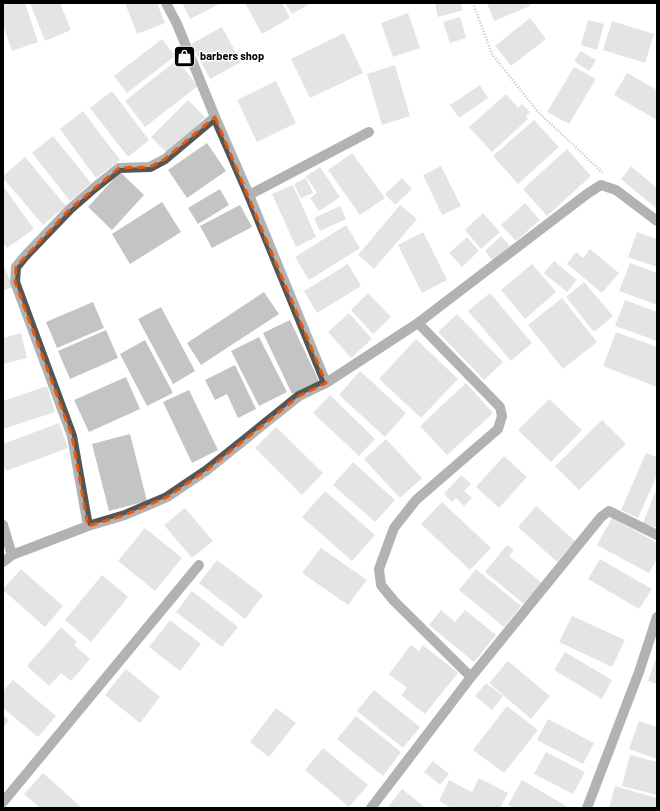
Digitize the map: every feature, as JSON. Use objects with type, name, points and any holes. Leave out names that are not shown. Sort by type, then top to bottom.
[{"type":"street","points":[[166,3],[177,24],[326,383]]},
{"type":"street","points":[[88,526],[72,436],[15,282],[16,267],[70,209],[119,168],[150,167],[165,159],[215,117]]},
{"type":"street","points":[[249,196],[369,132]]},
{"type":"street","points":[[3,562],[12,555],[88,526],[125,515],[167,497],[207,470],[300,396],[326,383],[418,323],[587,194],[601,185],[616,190],[657,221]]},
{"type":"street","points":[[418,323],[500,407],[502,416],[498,429],[416,500],[394,528],[379,569],[381,585],[394,601],[472,677]]},
{"type":"street","points":[[371,808],[472,677],[601,517],[609,511],[657,535]]},
{"type":"street","points":[[3,525],[12,555]]},
{"type":"street","points":[[3,802],[199,565]]},
{"type":"street","points":[[587,808],[639,672],[657,617]]},
{"type":"path","points":[[473,3],[492,54],[538,112],[606,176],[610,188]]},
{"type":"highlighted area","points":[[215,117],[326,383],[299,396],[207,470],[167,497],[125,515],[88,526],[72,436],[15,282],[16,267],[70,209],[119,168],[150,167],[165,159]]},
{"type":"building","points":[[3,3],[25,3],[38,42],[12,51],[3,25]]},
{"type":"building","points":[[30,3],[60,3],[71,30],[45,41]]},
{"type":"building","points":[[125,3],[157,3],[165,23],[137,34]]},
{"type":"building","points":[[182,3],[221,3],[190,19]]},
{"type":"building","points":[[245,3],[282,3],[290,18],[262,34]]},
{"type":"building","points":[[285,3],[311,3],[292,14]]},
{"type":"building","points":[[435,3],[461,3],[463,10],[438,17]]},
{"type":"building","points":[[487,3],[529,3],[530,6],[494,21]]},
{"type":"building","points":[[408,13],[420,48],[393,57],[381,23]]},
{"type":"building","points":[[460,17],[466,38],[450,43],[443,22]]},
{"type":"building","points":[[530,18],[546,39],[511,66],[495,46]]},
{"type":"building","points":[[588,20],[604,24],[597,50],[581,45]]},
{"type":"building","points":[[612,21],[654,34],[645,63],[603,50]]},
{"type":"building","points":[[222,27],[241,62],[210,79],[191,44]]},
{"type":"building","points":[[344,33],[363,73],[310,98],[291,59]]},
{"type":"building","points":[[162,39],[175,56],[127,93],[114,76]]},
{"type":"building","points":[[581,51],[596,60],[589,71],[574,61]]},
{"type":"building","points":[[177,60],[198,86],[145,127],[125,101]]},
{"type":"building","points":[[395,65],[410,116],[382,125],[367,74]]},
{"type":"building","points":[[574,67],[596,79],[569,124],[547,112]]},
{"type":"building","points":[[627,73],[657,90],[657,120],[614,95]]},
{"type":"building","points":[[276,81],[296,123],[257,142],[237,100]]},
{"type":"building","points":[[480,85],[488,98],[459,118],[450,105]]},
{"type":"building","points":[[112,91],[149,140],[128,157],[90,108]]},
{"type":"building","points":[[506,94],[518,108],[522,104],[530,112],[526,116],[528,119],[492,152],[469,127]]},
{"type":"building","points":[[188,100],[205,117],[168,154],[151,137]]},
{"type":"building","points":[[83,111],[120,160],[96,178],[60,129]]},
{"type":"building","points":[[534,120],[559,147],[518,184],[493,156]]},
{"type":"building","points":[[53,136],[91,183],[70,201],[32,153]]},
{"type":"building","points":[[207,143],[226,171],[187,198],[168,170]]},
{"type":"building","points":[[567,149],[591,176],[547,216],[523,189]]},
{"type":"building","points":[[352,153],[385,198],[360,215],[328,170]]},
{"type":"building","points":[[25,157],[66,206],[43,225],[3,178],[3,176]]},
{"type":"building","points":[[441,166],[461,206],[442,215],[423,175]]},
{"type":"building","points":[[631,166],[657,188],[657,209],[621,179]]},
{"type":"building","points":[[320,167],[340,197],[319,211],[310,198],[317,193],[306,176]]},
{"type":"building","points":[[120,172],[144,195],[112,230],[88,207]]},
{"type":"building","points":[[306,178],[313,193],[301,198],[294,184]]},
{"type":"building","points":[[402,178],[412,189],[395,205],[385,194]]},
{"type":"building","points":[[293,185],[316,237],[296,247],[272,194]]},
{"type":"building","points":[[3,186],[34,229],[7,248],[3,243]]},
{"type":"building","points":[[220,189],[229,205],[198,224],[188,208]]},
{"type":"building","points":[[162,202],[181,232],[130,264],[112,234]]},
{"type":"building","points":[[525,203],[540,220],[516,241],[501,225]]},
{"type":"building","points":[[240,205],[252,227],[212,248],[200,226]]},
{"type":"building","points":[[400,205],[417,219],[374,269],[358,255]]},
{"type":"building","points":[[340,206],[346,219],[320,231],[314,218]]},
{"type":"building","points":[[483,213],[500,232],[481,249],[465,230]]},
{"type":"building","points":[[346,225],[360,248],[309,280],[295,257]]},
{"type":"building","points":[[423,232],[447,280],[422,293],[398,245]]},
{"type":"building","points":[[637,232],[657,239],[657,267],[628,257]]},
{"type":"building","points":[[501,236],[510,246],[493,261],[485,251]]},
{"type":"building","points":[[467,237],[479,251],[462,267],[449,253]]},
{"type":"building","points":[[590,249],[619,273],[602,293],[567,264],[576,252],[583,258]]},
{"type":"building","points":[[554,261],[577,280],[567,292],[544,273]]},
{"type":"building","points":[[630,263],[657,273],[657,305],[619,291]]},
{"type":"building","points":[[3,264],[13,287],[3,291]]},
{"type":"building","points":[[348,264],[361,286],[317,313],[304,291]]},
{"type":"building","points":[[532,264],[556,292],[525,319],[501,290]]},
{"type":"building","points":[[584,282],[613,316],[594,332],[566,297]]},
{"type":"building","points":[[264,292],[279,314],[201,365],[187,343]]},
{"type":"building","points":[[368,293],[391,317],[373,334],[351,310]]},
{"type":"building","points":[[490,293],[532,343],[511,361],[468,311]]},
{"type":"building","points":[[562,298],[597,342],[563,369],[528,325]]},
{"type":"building","points":[[625,300],[657,312],[657,341],[615,326]]},
{"type":"building","points":[[93,302],[104,328],[57,348],[46,322]]},
{"type":"building","points":[[161,307],[195,371],[173,384],[138,319]]},
{"type":"building","points":[[349,313],[372,339],[351,358],[328,332]]},
{"type":"building","points":[[457,314],[503,362],[484,380],[438,332]]},
{"type":"building","points":[[290,320],[319,381],[292,394],[263,333]]},
{"type":"building","points":[[106,330],[118,358],[70,379],[58,351]]},
{"type":"building","points":[[616,332],[657,347],[657,387],[603,366]]},
{"type":"building","points":[[21,333],[27,358],[3,364],[3,338]]},
{"type":"building","points":[[259,337],[287,392],[259,406],[231,351]]},
{"type":"building","points":[[416,339],[458,379],[421,418],[379,379]]},
{"type":"building","points":[[145,340],[173,393],[147,406],[120,354]]},
{"type":"building","points":[[235,365],[256,409],[238,418],[227,394],[215,400],[205,380]]},
{"type":"building","points":[[360,371],[406,413],[385,437],[339,395]]},
{"type":"building","points":[[126,377],[140,409],[89,432],[74,400]]},
{"type":"building","points":[[466,383],[493,413],[447,455],[420,426]]},
{"type":"building","points":[[47,386],[55,412],[3,429],[3,401]]},
{"type":"building","points":[[189,390],[218,450],[192,463],[163,402]]},
{"type":"building","points":[[330,395],[375,439],[359,456],[313,413]]},
{"type":"building","points":[[549,399],[582,430],[551,462],[518,430]]},
{"type":"building","points":[[602,420],[626,444],[579,490],[555,466]]},
{"type":"building","points":[[59,423],[68,448],[6,471],[3,464],[3,444]]},
{"type":"building","points":[[276,427],[323,473],[302,495],[255,448]]},
{"type":"building","points":[[130,434],[147,501],[109,511],[92,444]]},
{"type":"building","points":[[386,439],[422,478],[400,498],[364,459]]},
{"type":"building","points":[[646,453],[657,457],[657,475],[638,518],[621,510]]},
{"type":"building","points":[[504,456],[527,477],[499,508],[476,487]]},
{"type":"building","points":[[353,462],[395,500],[375,522],[333,485]]},
{"type":"building","points":[[461,475],[471,484],[464,491],[472,498],[464,506],[456,498],[452,502],[444,494]]},
{"type":"building","points":[[657,488],[657,528],[643,523]]},
{"type":"building","points":[[325,491],[375,535],[352,561],[302,517]]},
{"type":"building","points":[[442,502],[491,548],[470,570],[421,524]]},
{"type":"building","points":[[536,506],[575,541],[557,562],[518,527]]},
{"type":"building","points":[[185,508],[213,541],[192,558],[164,525]]},
{"type":"building","points":[[612,518],[657,543],[657,559],[649,573],[597,545]]},
{"type":"building","points":[[145,528],[182,558],[155,591],[118,561]]},
{"type":"building","points":[[507,545],[514,550],[509,556],[542,583],[524,604],[485,572]]},
{"type":"building","points":[[321,548],[367,580],[348,605],[302,573]]},
{"type":"building","points":[[600,559],[652,589],[639,609],[588,579]]},
{"type":"building","points":[[217,560],[263,595],[245,619],[199,583]]},
{"type":"building","points":[[21,569],[63,606],[45,627],[3,590]]},
{"type":"building","points":[[476,569],[521,606],[504,627],[459,590]]},
{"type":"building","points":[[102,575],[128,597],[91,642],[65,620]]},
{"type":"building","points":[[192,591],[238,627],[222,647],[176,612]]},
{"type":"building","points":[[441,610],[455,622],[465,610],[496,635],[474,662],[429,625]]},
{"type":"building","points":[[572,616],[625,640],[612,667],[559,642]]},
{"type":"building","points":[[170,620],[201,644],[180,671],[149,647]]},
{"type":"building","points":[[61,627],[77,642],[74,645],[90,659],[71,681],[61,673],[49,686],[27,666]]},
{"type":"building","points":[[411,645],[419,651],[423,645],[458,673],[425,714],[401,695],[407,688],[389,674]]},
{"type":"building","points":[[565,652],[612,680],[602,699],[554,670]]},
{"type":"building","points":[[657,655],[657,684],[648,681]]},
{"type":"building","points":[[508,661],[550,696],[531,719],[489,683]]},
{"type":"building","points":[[126,669],[160,697],[140,723],[105,695]]},
{"type":"building","points":[[13,680],[56,716],[38,737],[3,708],[3,691]]},
{"type":"building","points":[[486,683],[503,696],[492,710],[475,696]]},
{"type":"building","points":[[374,690],[420,727],[403,748],[357,711]]},
{"type":"building","points":[[507,706],[538,730],[504,773],[473,750]]},
{"type":"building","points":[[276,708],[296,723],[269,757],[250,742]]},
{"type":"building","points":[[3,715],[9,720],[3,728]]},
{"type":"building","points":[[356,716],[401,752],[383,776],[337,739]]},
{"type":"building","points":[[548,719],[594,743],[583,764],[537,740]]},
{"type":"building","points":[[639,721],[657,727],[657,759],[629,749]]},
{"type":"building","points":[[323,748],[368,785],[349,807],[305,770]]},
{"type":"building","points":[[546,752],[585,772],[573,794],[534,774]]},
{"type":"building","points":[[630,755],[657,762],[657,795],[622,786]]},
{"type":"building","points":[[433,761],[449,774],[440,785],[424,772]]},
{"type":"building","points":[[43,773],[82,808],[40,808],[24,794]]},
{"type":"building","points":[[479,778],[508,793],[500,808],[452,808],[439,801],[449,780],[472,792]]},
{"type":"building","points":[[522,780],[566,806],[565,808],[513,808],[508,805]]},
{"type":"building","points":[[615,786],[657,798],[657,808],[609,808]]},
{"type":"building","points":[[402,789],[426,808],[389,808],[388,807]]},
{"type":"place","name":"barbers shop","points":[[184,56]]}]
